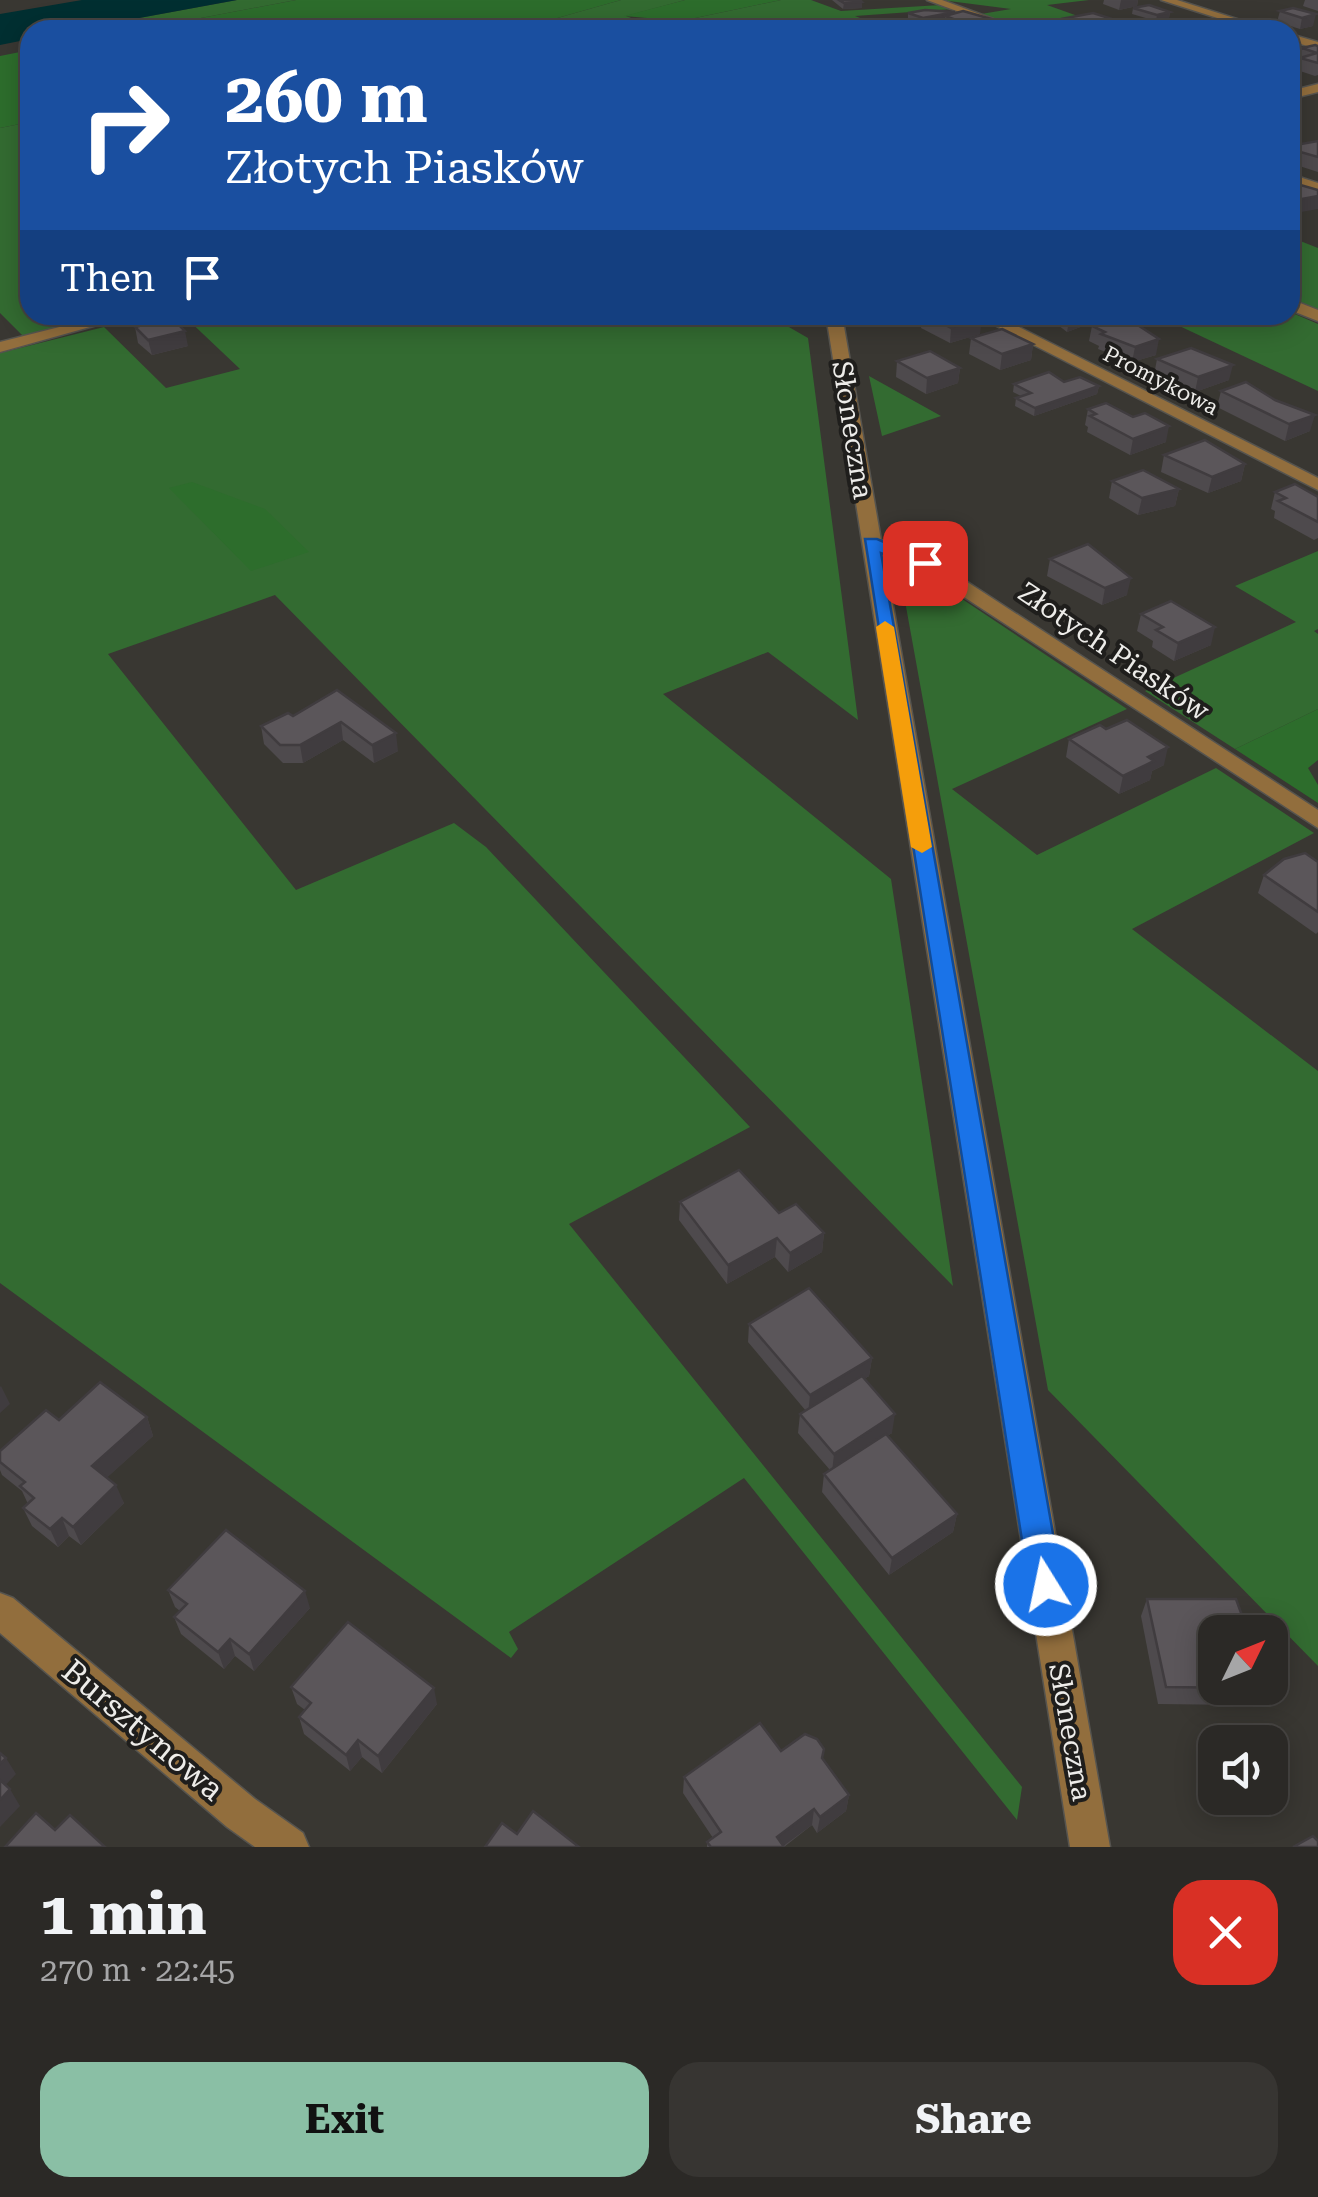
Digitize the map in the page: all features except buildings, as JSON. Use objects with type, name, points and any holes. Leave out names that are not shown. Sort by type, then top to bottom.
[{"type":"street","points":[[932,0],[989,20]]},
{"type":"street","points":[[1166,0],[1233,20]]},
{"type":"street","points":[[0,347],[87,325]]},
{"type":"street","name":"Słoneczna","points":[[836,325],[1090,1847]]},
{"type":"street","name":"Promykowa","points":[[1003,325],[1318,485]]},
{"type":"street","name":"Złotych Piasków","points":[[871,543],[925,563],[1318,821]]},
{"type":"street","name":"Bursztynowa","points":[[0,1610],[241,1813],[290,1847]]},
{"type":"green space","points":[[237,0],[296,0],[191,20],[128,20]]},
{"type":"green space","points":[[296,0],[621,0],[550,20],[191,20]]},
{"type":"green space","points":[[621,0],[685,0],[626,16],[636,20],[550,20]]},
{"type":"green space","points":[[685,0],[781,0],[686,20],[624,16]]},
{"type":"green space","points":[[781,0],[811,0],[841,11],[941,5],[953,9],[855,16],[865,20],[686,20]]},
{"type":"green space","points":[[941,0],[1089,0],[1047,5],[1089,20],[998,20],[981,14],[1011,9]]},
{"type":"green space","points":[[20,52],[20,124],[0,128],[0,56]]},
{"type":"green space","points":[[20,124],[20,325],[71,325],[23,336],[0,313],[0,128]]},
{"type":"green space","points":[[1300,241],[1318,248],[1318,310],[1300,302]]},
{"type":"green space","points":[[1300,316],[1318,324],[1318,391],[1177,325],[1300,325]]},
{"type":"green space","points":[[194,325],[785,325],[808,338],[858,720],[768,652],[663,694],[891,879],[953,1286],[275,595],[108,654],[296,890],[454,823],[486,847],[750,1127],[569,1224],[1022,1787],[1017,1820],[744,1478],[509,1632],[518,1649],[511,1658],[0,1283],[0,353],[104,327],[166,388],[240,369]]},
{"type":"green space","points":[[869,376],[941,416],[882,436]]},
{"type":"green space","points":[[192,482],[265,509],[309,552],[251,571],[169,488]]},
{"type":"green space","points":[[1318,551],[1318,629],[1314,631],[1318,634],[1318,709],[1235,749],[1145,691],[1296,622],[1235,586]]},
{"type":"green space","points":[[899,568],[920,571],[1127,709],[952,789],[1037,855],[1216,768],[1314,833],[1132,929],[1318,1071],[1318,1666],[1288,1635],[1288,1615],[1268,1615],[1048,1390]]},
{"type":"green space","points":[[1318,709],[1318,760],[1308,768],[1318,785],[1318,803],[1235,749]]},
{"type":"water","points":[[82,0],[237,0],[128,20],[20,20],[20,41],[0,45],[0,14]]},
{"type":"slow traffic","points":[[885,627],[922,847]]},
{"type":"route","points":[[925,563],[871,543],[1046,1585]]}]
